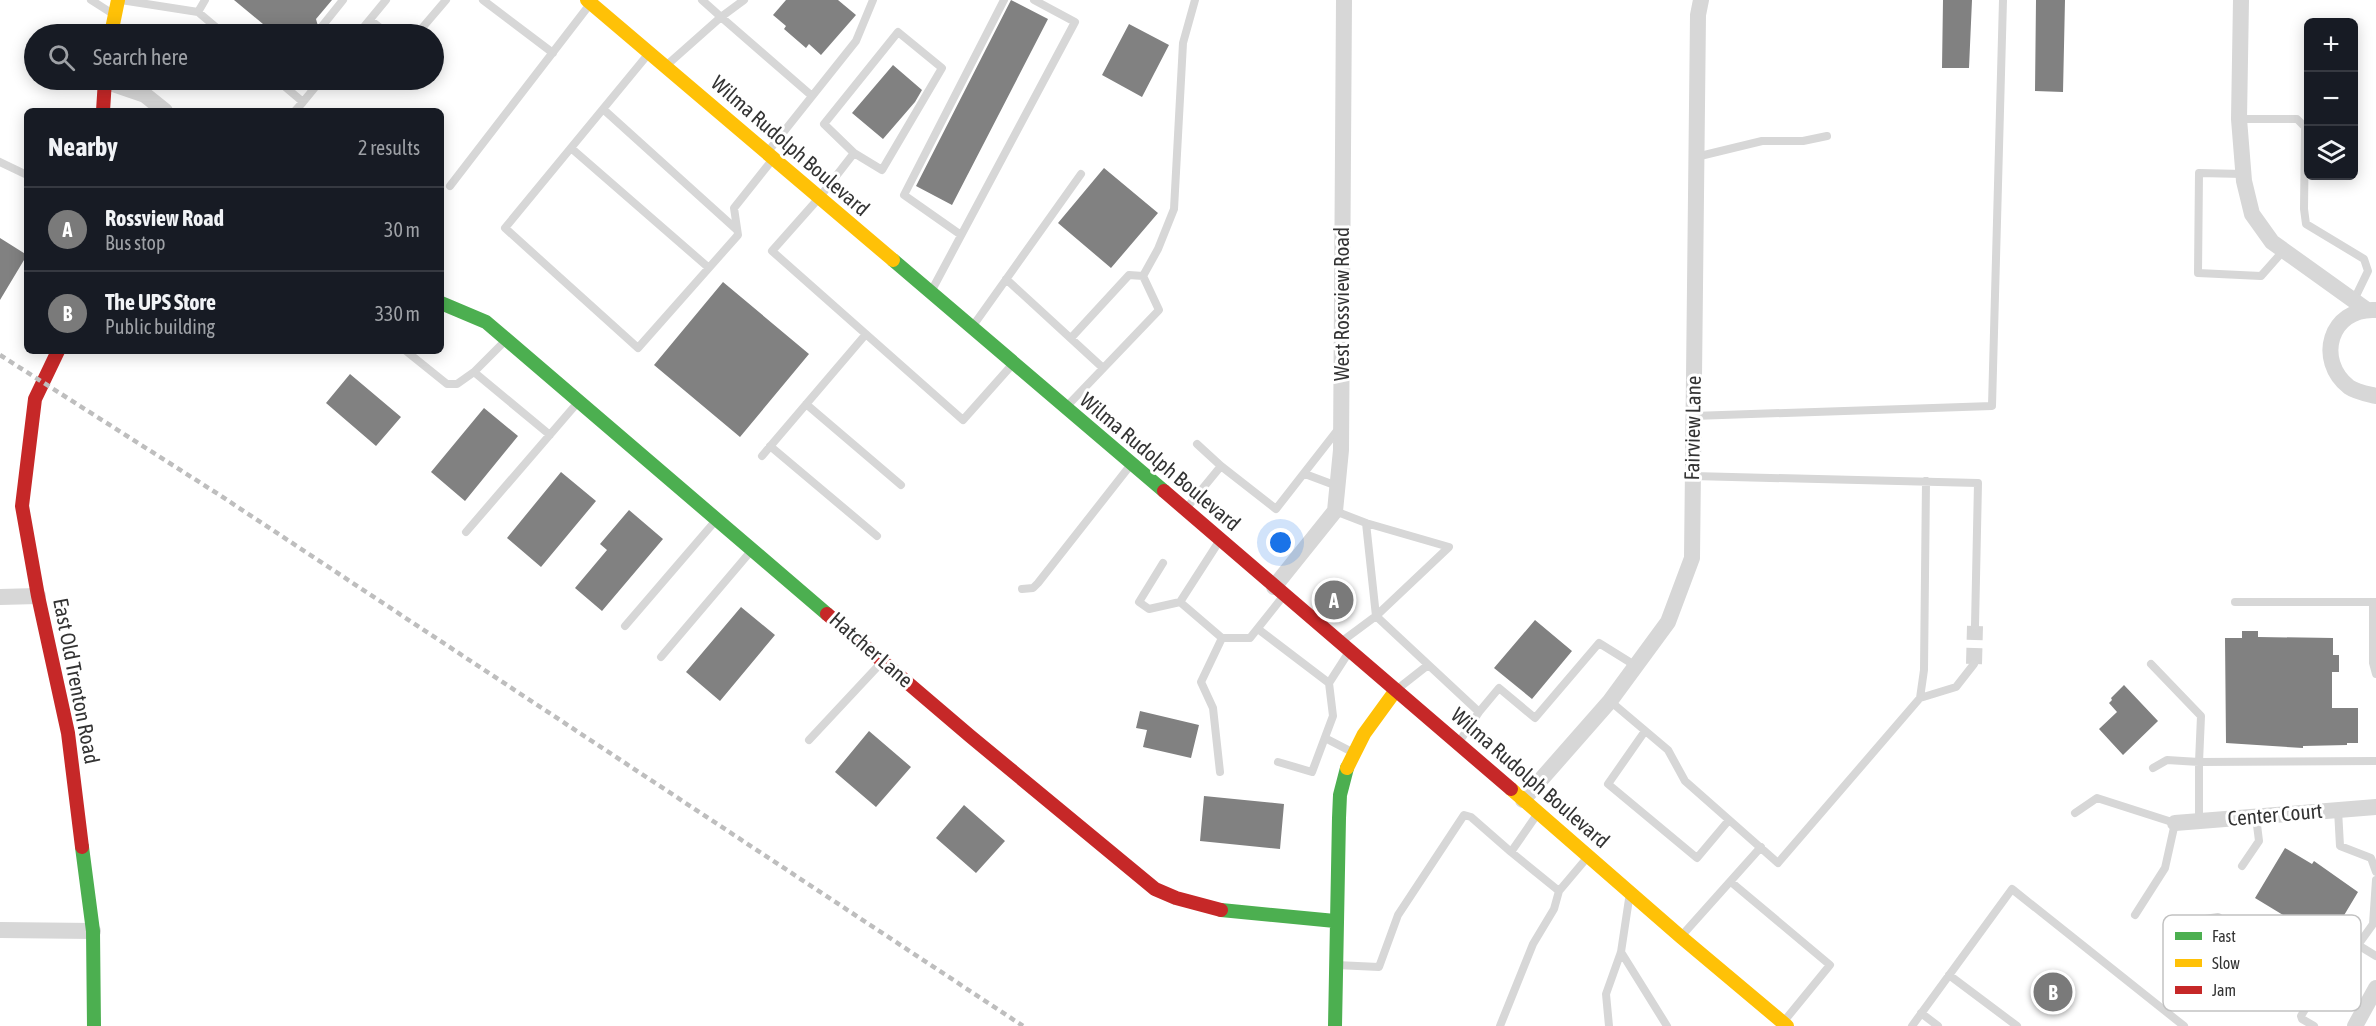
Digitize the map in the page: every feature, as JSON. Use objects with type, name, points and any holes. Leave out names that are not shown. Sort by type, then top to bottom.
[{"type":"main road","points":[[113,24],[120,0]]},
{"type":"main road","name":"Wilma Rudolph Boulevard","points":[[589,2],[607,11],[649,53],[769,157],[1458,742],[1680,937],[1785,1024]]},
{"type":"main road","points":[[103,108],[104,90]]},
{"type":"main road","name":"Hatcher Lane","points":[[444,304],[486,322],[507,339],[970,736],[1155,889],[1197,906],[1231,912],[1335,921]]},
{"type":"main road","name":"East Old Trenton Road","points":[[57,354],[35,399],[21,506],[68,733],[93,931],[94,1026]]},
{"type":"main road","points":[[1335,1026],[1335,921],[1341,795],[1348,764],[1373,721],[1396,690]]},
{"type":"street","name":"West Rossview Road","points":[[1335,511],[1341,425],[1344,0]]},
{"type":"street","name":"Fairview Lane","points":[[1522,800],[1610,701],[1668,622],[1692,558],[1698,15],[1701,0]]},
{"type":"street","points":[[2241,0],[2239,119],[2243,174],[2252,214],[2272,242],[2366,307],[2339,324],[2333,333],[2330,346],[2332,360],[2350,388],[2376,396]]},
{"type":"street","points":[[132,90],[145,95],[161,108]]},
{"type":"street","points":[[1279,591],[1335,511]]},
{"type":"street","points":[[0,597],[38,596]]},
{"type":"street","name":"Center Court","points":[[2175,824],[2376,807]]},
{"type":"street","points":[[0,930],[93,931]]},
{"type":"street","points":[[2355,1026],[2376,988]]},
{"type":"lane","points":[[91,0],[115,15]]},
{"type":"lane","points":[[120,0],[198,12],[212,24]]},
{"type":"lane","points":[[198,12],[206,0]]},
{"type":"lane","points":[[323,24],[343,0]]},
{"type":"lane","points":[[367,24],[386,0]]},
{"type":"lane","points":[[426,24],[446,0]]},
{"type":"lane","points":[[483,0],[553,52]]},
{"type":"lane","points":[[702,0],[812,96]]},
{"type":"lane","points":[[666,67],[721,17],[744,0]]},
{"type":"lane","points":[[649,53],[505,228],[638,348],[738,235],[734,208],[812,96],[856,41],[873,0]]},
{"type":"lane","points":[[961,235],[904,195],[1004,0]]},
{"type":"lane","points":[[930,294],[1075,22],[1034,0]]},
{"type":"lane","points":[[1143,276],[1158,249],[1174,209],[1183,43],[1195,0]]},
{"type":"lane","points":[[1693,416],[1992,406],[2003,0]]},
{"type":"lane","points":[[450,186],[589,2]]},
{"type":"lane","points":[[370,20],[375,24]]},
{"type":"lane","points":[[898,32],[942,68],[882,170],[854,153],[824,124],[898,32]]},
{"type":"lane","points":[[290,90],[303,102]]},
{"type":"lane","points":[[298,108],[313,90]]},
{"type":"lane","points":[[603,109],[737,230]]},
{"type":"lane","points":[[2239,119],[2297,119],[2305,127],[2304,209],[2306,224],[2364,259],[2368,271],[2366,307]]},
{"type":"lane","points":[[1696,157],[1762,141],[1803,141],[1827,136]]},
{"type":"lane","points":[[571,148],[709,268]]},
{"type":"lane","points":[[854,153],[819,198],[772,251],[963,420],[1013,363]]},
{"type":"lane","points":[[0,162],[24,174]]},
{"type":"lane","points":[[2243,174],[2199,173],[2198,273],[2261,276],[2284,250]]},
{"type":"lane","points":[[971,328],[1081,174]]},
{"type":"lane","points":[[1071,338],[1129,275],[1143,276]]},
{"type":"lane","points":[[1065,409],[1159,310],[1143,276]]},
{"type":"lane","points":[[1006,279],[1103,368]]},
{"type":"lane","points":[[762,456],[866,334]]},
{"type":"lane","points":[[410,354],[447,384],[457,384],[474,372],[507,339]]},
{"type":"lane","points":[[474,372],[550,435]]},
{"type":"lane","points":[[466,532],[580,401]]},
{"type":"lane","points":[[806,404],[901,485]]},
{"type":"lane","points":[[1197,444],[1276,509],[1341,425]]},
{"type":"lane","points":[[770,446],[877,536]]},
{"type":"lane","points":[[1022,589],[1033,588],[1038,583],[1131,464]]},
{"type":"lane","points":[[1185,510],[1221,466]]},
{"type":"lane","points":[[1305,474],[1337,486]]},
{"type":"lane","points":[[1693,476],[1978,483],[1976,626]]},
{"type":"lane","points":[[1920,698],[1924,670],[1926,481]]},
{"type":"lane","points":[[1278,762],[1312,772],[1333,716],[1329,683],[1345,646],[1449,547],[1365,523],[1335,511]]},
{"type":"lane","points":[[625,626],[717,518]]},
{"type":"lane","points":[[1365,523],[1376,616],[1479,712]]},
{"type":"lane","points":[[1163,563],[1138,602],[1149,609],[1180,602],[1220,540]]},
{"type":"lane","points":[[661,657],[753,549]]},
{"type":"lane","points":[[1180,602],[1222,638],[1250,638],[1258,629],[1279,591]]},
{"type":"lane","points":[[2235,602],[2374,602],[2373,663],[2376,674]]},
{"type":"lane","points":[[1258,629],[1329,683]]},
{"type":"lane","points":[[1220,772],[1213,708],[1201,682],[1222,638]]},
{"type":"lane","points":[[1458,742],[1499,688],[1535,718],[1599,643],[1636,666]]},
{"type":"lane","points":[[809,740],[884,661]]},
{"type":"lane","points":[[1396,690],[1428,664]]},
{"type":"lane","points":[[1610,701],[1668,750],[1685,781],[1778,863],[1920,698],[1956,687],[1974,664]]},
{"type":"lane","points":[[2151,664],[2201,716],[2199,821]]},
{"type":"lane","points":[[1645,731],[1608,784],[1697,858],[1729,820]]},
{"type":"lane","points":[[1325,738],[1354,753]]},
{"type":"lane","points":[[2153,768],[2167,760],[2199,762],[2376,761]]},
{"type":"lane","points":[[2075,813],[2097,798],[2175,824],[2164,868],[2135,915]]},
{"type":"lane","points":[[2338,810],[2340,846],[2371,858],[2376,872]]},
{"type":"lane","points":[[1511,852],[1538,813]]},
{"type":"lane","points":[[1335,965],[1379,967],[1398,915],[1464,815],[1471,817],[1559,891]]},
{"type":"lane","points":[[2242,867],[2259,841],[2256,817]]},
{"type":"lane","points":[[1680,937],[1761,848]]},
{"type":"lane","points":[[1500,1026],[1533,944],[1554,909],[1559,891],[1588,857]]},
{"type":"lane","points":[[2361,941],[2373,924],[2376,880]]},
{"type":"lane","points":[[1731,882],[1830,965],[1785,1024]]},
{"type":"lane","points":[[1912,1026],[2012,889],[2163,1009]]},
{"type":"lane","points":[[1609,1026],[1606,994],[1621,952],[1630,893]]},
{"type":"lane","points":[[2361,947],[2376,957]]},
{"type":"lane","points":[[1621,952],[1667,1026]]},
{"type":"lane","points":[[1949,975],[2017,1026]]},
{"type":"lane","points":[[2165,1011],[2184,1026]]},
{"type":"lane","points":[[2304,1011],[2302,1019],[2314,1026]]},
{"type":"lane","points":[[1921,1013],[1938,1026]]},
{"type":"building","points":[[234,0],[332,0],[316,19],[317,24],[263,24]]},
{"type":"building","points":[[786,0],[838,0],[856,15],[821,55],[809,44],[806,48],[784,29],[786,26],[773,15]]},
{"type":"building","points":[[1011,0],[1048,19],[952,205],[916,186]]},
{"type":"building","points":[[1943,0],[1972,0],[1969,68],[1942,68]]},
{"type":"building","points":[[2036,0],[2065,0],[2063,92],[2035,91]]},
{"type":"building","points":[[1129,24],[1169,45],[1142,97],[1102,75]]},
{"type":"building","points":[[893,65],[922,90],[915,102],[883,139],[852,113]]},
{"type":"building","points":[[1104,168],[1158,213],[1111,268],[1058,223]]},
{"type":"building","points":[[0,238],[24,253],[24,260],[0,300]]},
{"type":"building","points":[[723,282],[809,354],[740,437],[654,365]]},
{"type":"building","points":[[350,374],[401,417],[376,446],[326,403]]},
{"type":"building","points":[[484,408],[518,436],[465,501],[431,472]]},
{"type":"building","points":[[561,472],[596,501],[541,567],[507,538]]},
{"type":"building","points":[[629,510],[663,539],[602,611],[575,588],[607,550],[600,544]]},
{"type":"building","points":[[741,607],[775,635],[720,701],[686,672]]},
{"type":"building","points":[[1535,620],[1572,651],[1532,699],[1494,668]]},
{"type":"building","points":[[2242,631],[2258,631],[2258,637],[2333,638],[2333,655],[2339,655],[2339,672],[2332,672],[2332,708],[2358,708],[2358,743],[2303,746],[2303,748],[2226,743],[2225,638],[2242,638]]},
{"type":"building","points":[[2124,685],[2158,721],[2123,755],[2099,729],[2117,712],[2109,703]]},
{"type":"building","points":[[1140,711],[1199,725],[1191,758],[1143,747],[1147,730],[1136,728]]},
{"type":"building","points":[[869,731],[911,767],[876,807],[835,772]]},
{"type":"building","points":[[1204,796],[1284,804],[1280,849],[1200,841]]},
{"type":"building","points":[[964,805],[1005,841],[976,873],[936,838]]},
{"type":"building","points":[[2285,848],[2312,864],[2314,861],[2358,892],[2344,915],[2283,915],[2255,898]]},
{"type":"tunnel","points":[[1974,664],[1975,626]]},
{"type":"railway","points":[[0,355],[218,494],[1023,1026]]},
{"type":"traffic: fast","points":[[893,260],[1164,491]]},
{"type":"traffic: fast","points":[[444,304],[486,322],[827,614]]},
{"type":"traffic: fast","points":[[1335,1026],[1340,795],[1347,768]]},
{"type":"traffic: fast","points":[[82,847],[93,931],[94,1026]]},
{"type":"traffic: fast","points":[[1221,910],[1335,921]]},
{"type":"traffic: slow","points":[[113,24],[118,0]]},
{"type":"traffic: slow","points":[[587,0],[893,260]]},
{"type":"traffic: slow","points":[[1347,768],[1364,734],[1396,690]]},
{"type":"traffic: slow","points":[[1511,789],[1787,1026]]},
{"type":"traffic: jam","points":[[103,108],[104,90]]},
{"type":"traffic: jam","points":[[57,354],[35,399],[22,506],[38,596],[68,733],[82,847]]},
{"type":"traffic: jam","points":[[1164,491],[1511,789]]},
{"type":"traffic: jam","points":[[827,614],[1155,889],[1176,898],[1221,910]]},
{"type":"place","name":"Rossview Road","points":[[1334,600]]},
{"type":"place","name":"The UPS Store","points":[[2053,992]]}]
